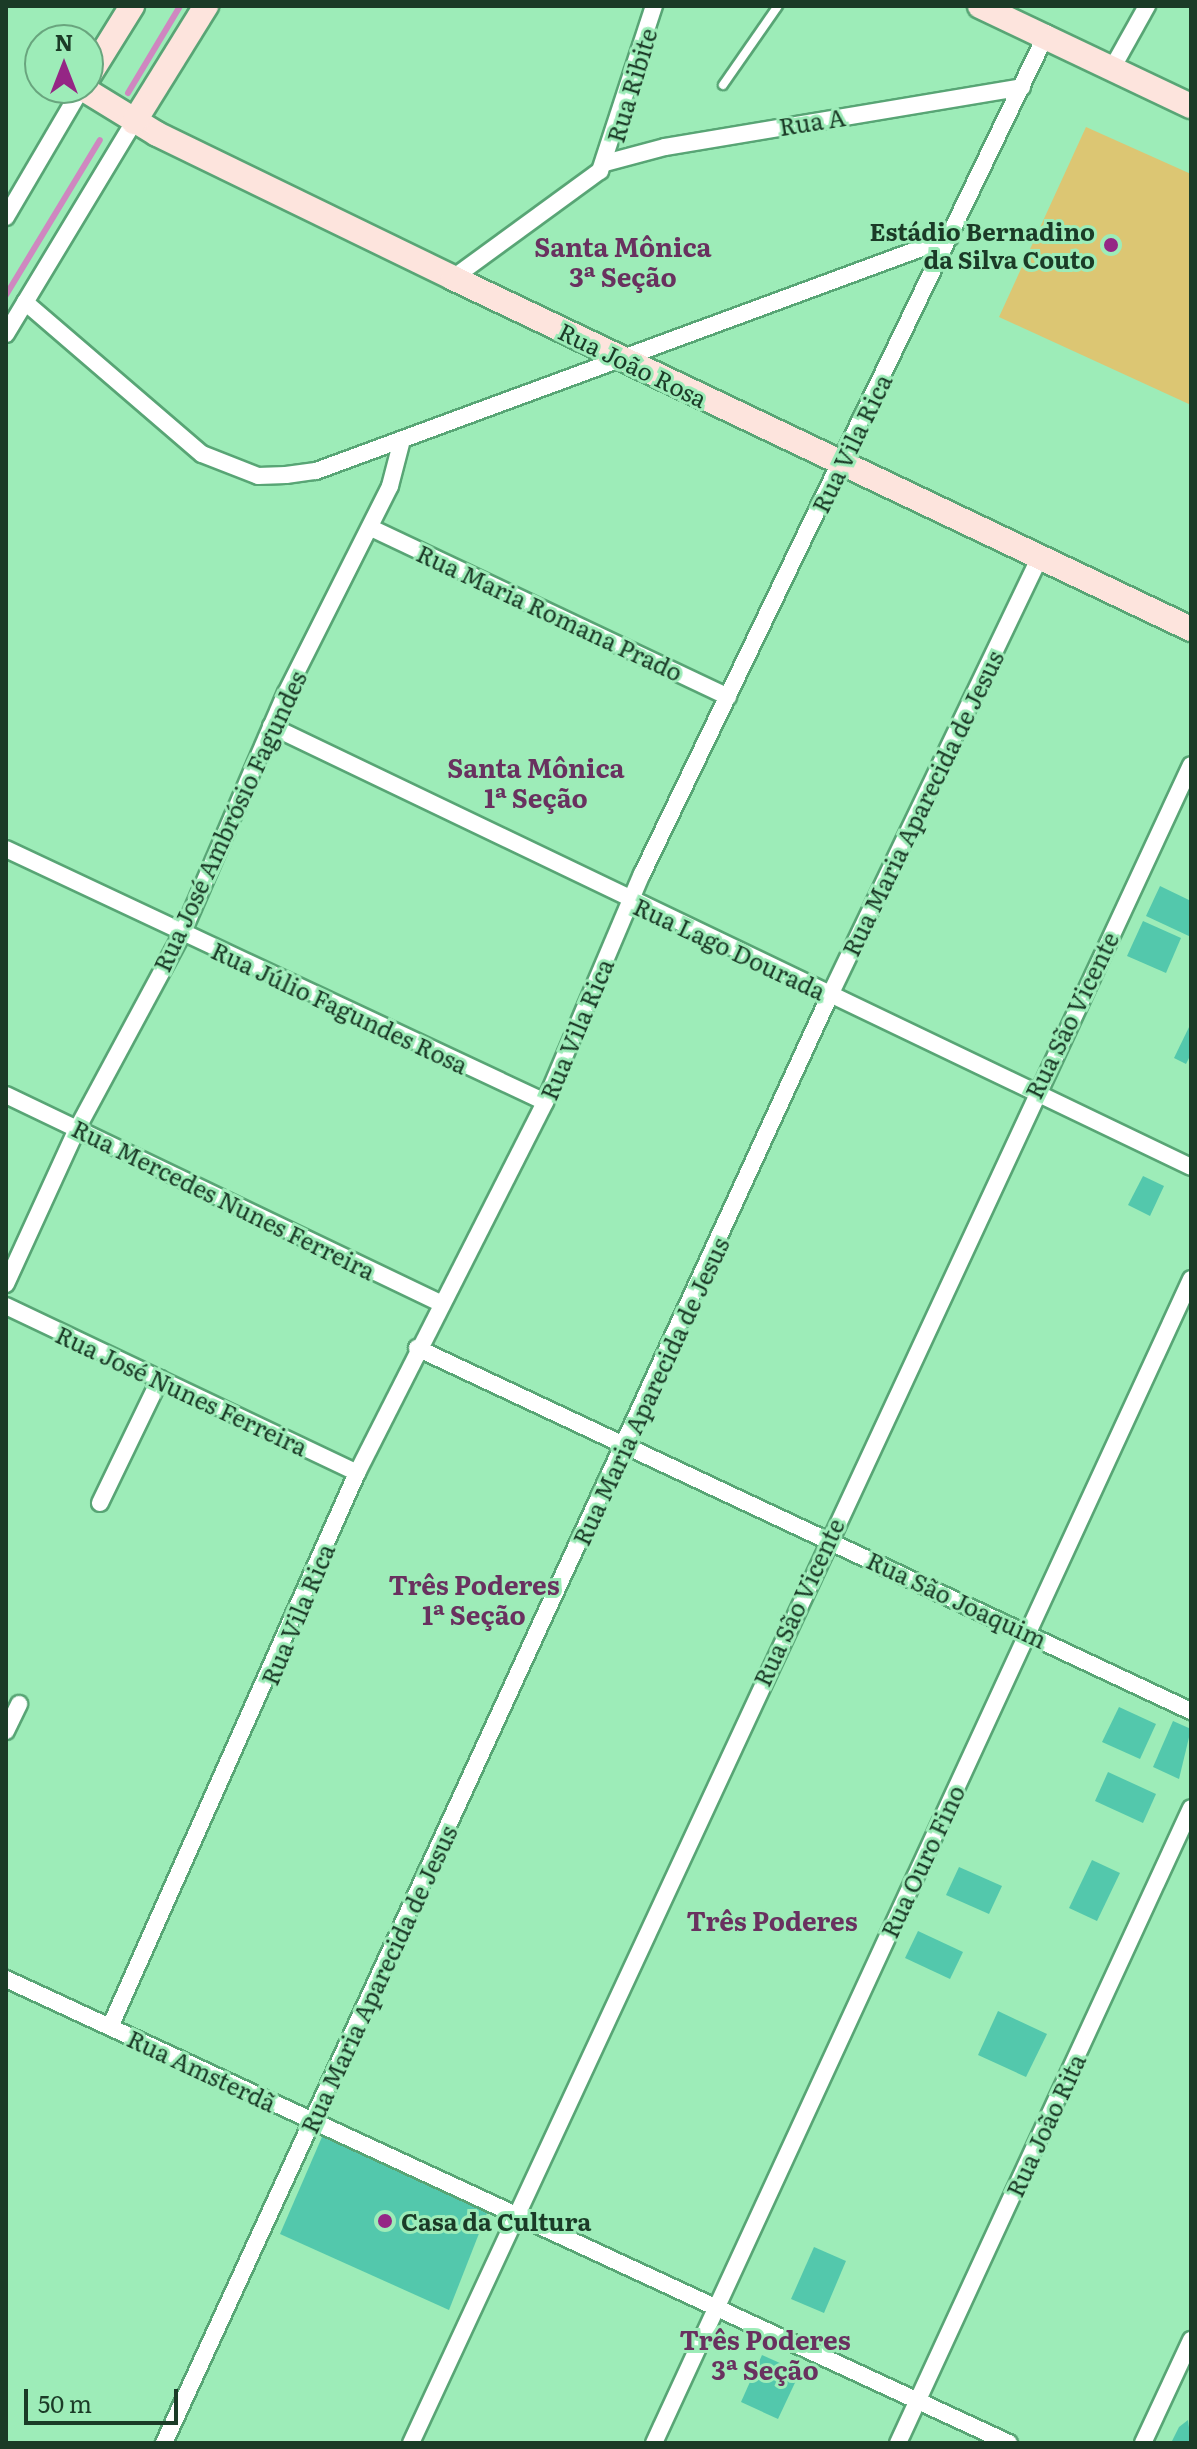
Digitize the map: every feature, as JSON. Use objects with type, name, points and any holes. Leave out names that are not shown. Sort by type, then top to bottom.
[{"type":"main road","points":[[104,51],[132,6]]},
{"type":"main road","points":[[134,122],[206,6]]},
{"type":"main road","points":[[980,6],[1047,33],[1191,106]]},
{"type":"main road","name":"Rua João Rosa","points":[[104,100],[134,122],[453,278],[1191,629]]},
{"type":"street","name":"Rua Ribite","points":[[453,278],[588,184],[605,163],[654,6]]},
{"type":"street","points":[[1114,65],[1147,6]]},
{"type":"street","name":"Rua Vila Rica","points":[[110,2027],[357,1473],[417,1348],[545,1102],[630,901],[1047,33]]},
{"type":"street","name":"Rua A","points":[[605,163],[665,147],[1022,87]]},
{"type":"street","points":[[6,217],[72,104]]},
{"type":"street","points":[[6,334],[134,122]]},
{"type":"street","points":[[25,302],[202,454],[229,468],[258,476],[316,471],[949,238]]},
{"type":"street","name":"Rua José Ambrósio Fagundes","points":[[6,1284],[77,1129],[182,934],[271,726],[371,528],[402,440]]},
{"type":"street","name":"Rua Maria Romana Prado","points":[[371,528],[728,697]]},
{"type":"street","name":"Rua Maria Aparecida de Jesus","points":[[164,2443],[830,995],[1039,559]]},
{"type":"street","name":"Rua Lago Dourada","points":[[271,726],[630,901],[1191,1167]]},
{"type":"street","name":"Rua São Vicente","points":[[411,2443],[1034,1092],[1191,765]]},
{"type":"street","name":"Rua Júlio Fagundes Rosa","points":[[6,849],[545,1102]]},
{"type":"street","name":"Rua Mercedes Nunes Ferreira","points":[[6,1095],[441,1303]]},
{"type":"street","name":"Rua Ouro Fino","points":[[654,2443],[1191,1279]]},
{"type":"street","name":"Rua José Nunes Ferreira","points":[[6,1306],[357,1473]]},
{"type":"street","name":"Rua São Joaquim","points":[[417,1348],[828,1538],[1191,1711]]},
{"type":"street","points":[[100,1503],[160,1379]]},
{"type":"street","points":[[6,1731],[19,1704]]},
{"type":"street","name":"Rua João Rita","points":[[898,2443],[1191,1808]]},
{"type":"street","name":"Rua Amsterdã","points":[[6,1979],[1009,2443]]},
{"type":"street","points":[[1143,2443],[1191,2340]]},
{"type":"lane","points":[[723,85],[778,6]]},
{"type":"shaded area","name":"Estádio Bernadino da Silva Couto","points":[[1086,127],[1191,174],[1191,405],[999,317]]},
{"type":"building","points":[[1160,886],[1191,901],[1191,937],[1146,916]]},
{"type":"building","points":[[1143,921],[1181,938],[1166,973],[1127,956]]},
{"type":"building","points":[[1191,1023],[1191,1054],[1186,1064],[1174,1058]]},
{"type":"building","points":[[1143,1176],[1164,1186],[1150,1216],[1128,1205]]},
{"type":"building","points":[[1119,1707],[1156,1724],[1140,1759],[1102,1742]]},
{"type":"building","points":[[1173,1721],[1191,1729],[1179,1779],[1153,1767]]},
{"type":"building","points":[[1108,1772],[1156,1794],[1143,1823],[1095,1801]]},
{"type":"building","points":[[1092,1860],[1120,1873],[1097,1921],[1069,1908]]},
{"type":"building","points":[[959,1867],[1002,1886],[989,1914],[946,1895]]},
{"type":"building","points":[[918,1931],[963,1952],[950,1979],[905,1958]]},
{"type":"building","points":[[998,2011],[1047,2034],[1026,2077],[978,2055]]},
{"type":"building","name":"Casa da Cultura","points":[[325,2130],[489,2208],[449,2310],[280,2234]]},
{"type":"building","points":[[814,2247],[846,2261],[824,2313],[791,2299]]},
{"type":"building","points":[[762,2355],[800,2372],[778,2419],[741,2402]]},
{"type":"building","points":[[1188,2420],[1191,2443],[1171,2443],[1179,2427]]},
{"type":"waterway","points":[[128,93],[180,6]]},
{"type":"waterway","points":[[6,295],[100,140]]},
{"type":"place","name":"Estádio Bernadino da Silva Couto","points":[[1111,245]]},
{"type":"place","name":"Casa da Cultura","points":[[385,2221]]},
{"type":"district","name":"Santa Mônica 3ª Seção","points":[[623,261]]},
{"type":"district","name":"Santa Mônica 1ª Seção","points":[[536,782]]},
{"type":"district","name":"Três Poderes 1ª Seção","points":[[474,1599]]},
{"type":"district","name":"Três Poderes","points":[[772,1920]]},
{"type":"district","name":"Três Poderes 3ª Seção","points":[[765,2354]]}]
